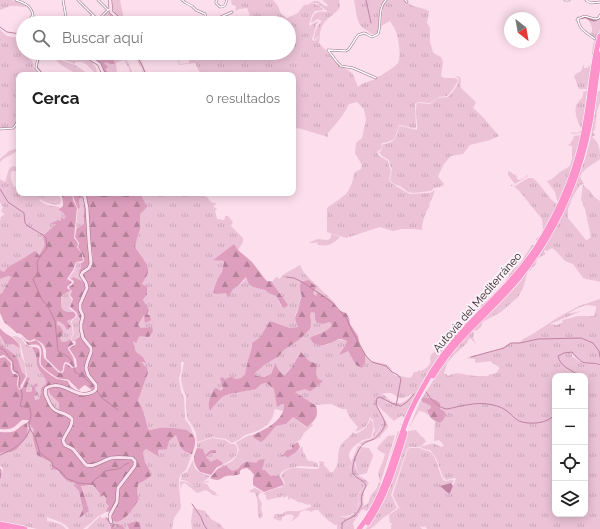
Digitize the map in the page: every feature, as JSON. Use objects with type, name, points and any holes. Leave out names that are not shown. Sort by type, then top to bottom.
[{"type":"highway","name":"Autovía del Mediterráneo","points":[[424,389],[438,362],[456,339],[517,273],[535,249],[553,218],[574,171],[581,146],[598,37]]},
{"type":"highway","name":"Autovía del Mediterráneo","points":[[364,529],[374,514],[388,485],[411,410],[424,389],[451,350],[518,279],[538,252],[564,206],[576,176],[585,145],[600,54]]},
{"type":"highway","name":"Autovía del Mediterráneo","points":[[358,529],[369,514],[385,484],[404,433]]},
{"type":"highway","points":[[0,524],[25,529]]},
{"type":"highway","points":[[0,528],[8,529]]},
{"type":"street","points":[[16,0],[31,7],[32,16]]},
{"type":"street","points":[[63,0],[66,16]]},
{"type":"street","points":[[78,0],[92,15]]},
{"type":"street","points":[[98,0],[115,16]]},
{"type":"street","points":[[102,16],[108,9],[110,0]]},
{"type":"street","points":[[182,0],[196,10],[205,14],[206,16]]},
{"type":"street","points":[[217,0],[216,3],[220,8],[226,5],[227,0]]},
{"type":"street","points":[[376,78],[353,68],[341,66],[328,51],[346,51],[358,35],[364,34],[369,37],[378,34],[382,6],[386,0]]},
{"type":"street","points":[[586,0],[591,3],[600,2]]},
{"type":"street","points":[[222,16],[232,12]]},
{"type":"street","points":[[598,37],[581,30],[577,19],[584,16],[596,19],[599,18],[600,15]]},
{"type":"street","points":[[37,60],[36,68],[39,72]]},
{"type":"street","points":[[93,60],[99,64],[103,72]]},
{"type":"street","points":[[0,129],[13,128],[16,124]]},
{"type":"street","points":[[85,196],[87,208],[91,263],[89,268],[83,272],[81,276],[86,283],[87,288],[80,304],[80,309],[83,316],[80,326],[83,338],[91,348],[86,368],[88,375],[96,385],[96,390],[94,392],[79,394],[64,386],[51,386],[46,388],[45,393],[49,404],[53,409],[68,415],[72,419],[72,423],[63,441],[73,449],[86,465],[92,466],[114,458],[132,458],[135,461],[134,467],[118,488],[118,499],[110,515],[111,522]]},
{"type":"green space","points":[[0,0],[14,1],[27,7],[9,6],[0,10]]},
{"type":"green space","points":[[111,0],[120,0],[123,16],[118,16],[113,11]]},
{"type":"green space","points":[[231,0],[273,0],[278,6],[281,14],[284,16],[249,16],[250,15],[247,8],[235,11],[236,7],[232,5]]},
{"type":"green space","points":[[322,0],[339,0],[340,5],[339,9],[324,23],[320,35],[314,40],[316,29],[322,21],[318,19],[311,23],[313,17],[320,11],[327,11],[317,3],[309,4],[314,1],[318,1],[325,6],[328,6]]},
{"type":"green space","points":[[354,0],[385,0],[380,6],[378,34],[372,34],[361,26]]},
{"type":"green space","points":[[386,0],[404,0],[412,6],[429,11],[427,23],[430,28],[430,42],[433,52],[441,57],[443,62],[441,76],[444,78],[454,78],[458,81],[447,96],[439,97],[430,103],[416,103],[416,128],[399,125],[395,138],[391,141],[382,143],[381,149],[377,152],[379,156],[388,161],[391,170],[389,180],[399,188],[410,194],[430,193],[435,190],[429,204],[430,206],[424,217],[422,230],[402,229],[393,231],[380,227],[346,238],[327,232],[327,208],[346,194],[352,184],[354,173],[361,169],[362,165],[355,153],[356,143],[362,138],[366,120],[364,109],[357,102],[349,104],[337,123],[328,133],[328,137],[296,128],[296,72],[200,72],[195,63],[179,65],[178,60],[180,64],[189,63],[189,60],[296,60],[296,16],[291,16],[298,13],[304,5],[315,4],[324,10],[315,11],[312,15],[309,25],[311,26],[319,21],[316,25],[312,40],[315,41],[320,35],[319,43],[336,62],[352,73],[358,87],[387,72],[398,63],[399,60],[399,45],[395,30],[390,21],[381,26],[383,5]]},
{"type":"green space","points":[[108,12],[112,16],[104,16]]},
{"type":"green space","points":[[600,17],[600,29],[593,58],[592,54],[596,38],[588,33],[591,33],[592,27],[587,18],[595,20]]},
{"type":"green space","points":[[0,30],[7,36],[16,38],[16,60],[31,60],[38,72],[16,72],[16,121],[14,126],[11,128],[0,128]]},
{"type":"green space","points":[[61,60],[76,66],[85,72],[73,72],[57,61]]},
{"type":"green space","points":[[65,60],[91,60],[97,72],[94,72],[82,62],[75,62],[75,64]]},
{"type":"green space","points":[[96,60],[114,60],[114,64],[104,63],[108,67],[106,69],[108,72],[104,72],[100,63]]},
{"type":"green space","points":[[124,60],[116,63],[117,72],[108,72],[104,63],[110,64],[115,61]]},
{"type":"green space","points":[[124,60],[126,60],[129,64],[132,72],[130,72]]},
{"type":"green space","points":[[137,60],[140,60],[146,72],[143,72],[141,66],[140,67]]},
{"type":"green space","points":[[592,62],[587,89],[579,89],[574,76],[581,71],[584,65],[584,68],[587,68]]},
{"type":"green space","points":[[455,76],[460,77],[461,88],[475,101],[476,103],[473,108],[499,136],[470,145],[463,154],[451,156],[444,164],[438,176],[444,184],[443,186],[434,188],[431,191],[413,193],[408,192],[390,180],[392,169],[389,160],[382,156],[379,152],[381,151],[383,144],[391,142],[395,139],[399,126],[417,130],[417,103],[430,104],[438,98],[448,97],[455,89],[459,79]]},
{"type":"green space","points":[[587,91],[584,123],[581,133],[573,134],[570,132],[575,133],[581,131],[582,129],[577,118],[576,109],[577,104],[583,97],[583,92]]},
{"type":"green space","points":[[596,91],[600,91],[600,103],[597,110],[595,129],[593,132],[595,136],[592,137],[598,144],[600,159],[581,174],[580,177],[584,184],[580,185],[573,196],[568,209],[568,218],[586,240],[591,237],[585,209],[581,199],[583,185],[600,201],[600,282],[583,278],[573,264],[565,261],[552,248],[547,251],[545,250],[545,254],[537,259],[536,264],[530,271],[528,271],[523,288],[518,297],[501,312],[484,321],[481,327],[476,331],[473,330],[504,297],[570,197],[585,159],[591,137],[596,104]]},
{"type":"green space","points":[[581,135],[578,151],[558,204],[555,192],[547,181],[570,166],[572,159],[572,146],[567,145],[570,144],[574,136]]},
{"type":"green space","points":[[16,149],[16,151],[0,162],[0,159],[9,151]]},
{"type":"green space","points":[[13,166],[16,167],[16,172],[12,171],[11,179],[14,187],[16,187],[16,196],[59,196],[61,200],[60,204],[58,205],[47,203],[40,199],[39,200],[51,206],[59,207],[60,208],[58,211],[62,212],[66,216],[64,219],[62,218],[62,221],[51,224],[56,224],[43,237],[46,245],[39,256],[33,252],[4,272],[0,270],[0,218],[5,215],[1,211],[3,207],[0,202],[0,179],[5,182],[9,169]]},
{"type":"green space","points":[[508,170],[516,175],[517,179],[519,180],[528,176],[515,184],[508,175]]},
{"type":"green space","points":[[528,178],[533,178],[552,200],[558,204],[537,243],[536,239],[541,235],[543,229],[542,219],[520,192],[511,185],[515,186]]},
{"type":"green space","points":[[62,196],[72,196],[77,208],[74,238],[78,244],[77,247],[82,254],[83,261],[76,262],[67,279],[72,282],[67,287],[71,290],[61,296],[62,308],[66,311],[74,312],[76,315],[74,318],[67,321],[71,327],[67,330],[64,325],[58,321],[57,322],[57,325],[60,326],[63,331],[60,338],[62,342],[70,339],[74,344],[68,347],[68,349],[73,357],[75,366],[73,367],[69,363],[65,362],[61,372],[46,358],[46,350],[43,344],[34,339],[30,341],[26,339],[4,322],[0,313],[0,294],[11,277],[8,276],[0,279],[0,270],[4,272],[8,267],[33,252],[36,251],[39,256],[45,245],[43,237],[56,224],[50,224],[58,220],[61,221],[61,217],[64,219],[66,216],[58,210],[63,206]]},
{"type":"green space","points":[[73,196],[80,196],[84,199],[80,198],[80,208],[78,209]]},
{"type":"green space","points":[[85,196],[142,196],[147,207],[140,214],[140,229],[135,246],[148,269],[147,275],[142,284],[147,287],[147,295],[143,300],[149,310],[147,314],[150,316],[151,320],[145,323],[144,315],[138,325],[141,328],[152,327],[153,331],[149,337],[139,336],[136,343],[133,341],[136,352],[143,357],[146,363],[141,362],[147,368],[148,373],[138,400],[143,410],[148,429],[169,428],[187,430],[195,439],[192,454],[183,449],[176,435],[169,441],[167,449],[158,450],[158,456],[146,449],[143,452],[145,462],[152,475],[138,484],[137,493],[139,499],[127,516],[116,522],[111,521],[111,516],[119,499],[118,488],[136,466],[136,459],[114,457],[89,465],[85,463],[76,449],[67,444],[64,439],[72,428],[74,421],[73,418],[59,410],[59,403],[50,394],[48,389],[52,387],[62,387],[80,395],[94,393],[97,390],[96,384],[87,368],[92,348],[83,334],[82,328],[84,314],[81,307],[89,287],[82,275],[92,266],[93,260]]},
{"type":"green space","points":[[143,196],[207,197],[211,202],[217,204],[213,206],[217,209],[215,211],[217,219],[224,220],[225,216],[228,216],[233,222],[231,226],[243,238],[243,242],[238,250],[233,245],[214,259],[224,261],[222,272],[218,278],[228,297],[233,288],[244,281],[247,276],[253,287],[265,290],[276,296],[281,306],[282,296],[271,281],[273,281],[276,277],[279,279],[300,265],[304,273],[336,304],[318,293],[316,296],[313,293],[302,296],[295,315],[298,327],[290,328],[270,321],[260,337],[252,343],[245,374],[241,378],[235,379],[232,376],[227,378],[218,402],[221,397],[246,390],[252,390],[263,383],[268,384],[275,389],[277,406],[284,404],[283,411],[276,409],[274,410],[274,414],[270,421],[265,427],[258,431],[245,435],[232,443],[226,439],[213,437],[197,442],[196,433],[187,417],[186,396],[181,379],[184,362],[181,362],[179,378],[181,391],[184,398],[185,419],[190,426],[196,440],[194,436],[190,434],[157,428],[150,430],[148,429],[143,410],[138,400],[148,373],[141,362],[145,363],[143,357],[136,352],[133,340],[141,328],[138,325],[144,315],[147,314],[148,310],[143,300],[146,295],[142,284],[147,274],[145,261],[135,246],[140,229]]},
{"type":"green space","points":[[80,198],[84,199],[85,205],[83,205],[84,224],[76,228],[78,207],[78,209],[80,208]]},
{"type":"green space","points":[[83,205],[85,205],[86,211],[91,263],[80,274],[79,271],[81,268],[81,263],[84,261],[78,247],[79,243],[75,237],[76,229],[84,224]]},
{"type":"green space","points":[[332,234],[340,237],[330,244],[321,245],[317,244],[318,243],[316,242],[309,243],[318,239],[329,240]]},
{"type":"green space","points":[[234,244],[238,250],[252,262],[267,281],[271,281],[288,305],[286,307],[283,308],[276,296],[249,284],[246,277],[233,289],[228,298],[226,293],[216,294],[213,292],[222,272],[224,261],[213,260]]},
{"type":"green space","points":[[532,245],[535,245],[521,264],[505,283],[509,277],[507,272],[520,264]]},
{"type":"green space","points":[[77,262],[81,263],[81,279],[84,282],[73,278],[74,281],[69,278],[74,271]]},
{"type":"green space","points":[[8,276],[11,277],[0,294],[0,279]]},
{"type":"green space","points":[[73,277],[84,282],[86,286],[79,302],[82,315],[81,321],[76,312],[70,307],[73,299],[70,295],[72,291],[69,287],[73,284],[74,281],[71,279]]},
{"type":"green space","points":[[309,280],[316,287],[313,293],[316,296],[318,292],[332,302],[338,310],[346,313],[350,324],[358,336],[360,346],[365,354],[365,362],[362,368],[356,365],[348,351],[340,355],[347,341],[340,339],[329,344],[322,345],[317,345],[313,342],[310,338],[325,331],[332,325],[330,322],[323,324],[317,323],[315,313],[311,312],[310,329],[300,339],[284,350],[278,357],[267,363],[255,373],[256,376],[264,377],[271,374],[275,363],[284,376],[292,367],[301,352],[309,361],[317,364],[316,373],[318,379],[323,381],[311,391],[305,389],[295,392],[316,406],[317,416],[307,427],[293,417],[286,424],[276,426],[261,442],[253,437],[253,435],[274,423],[281,415],[283,410],[284,404],[277,407],[274,389],[265,383],[256,389],[224,396],[210,411],[209,400],[214,389],[216,388],[221,391],[223,388],[220,378],[223,377],[225,380],[232,376],[235,379],[241,378],[245,374],[252,343],[260,337],[270,321],[290,328],[298,327],[295,318],[302,296],[300,284],[301,282]]},
{"type":"green space","points":[[503,285],[474,316],[482,304]]},
{"type":"green space","points":[[71,290],[69,295],[72,300],[69,308],[74,312],[66,311],[61,306],[61,296]]},
{"type":"green space","points":[[600,299],[600,365],[596,364],[600,366],[600,529],[427,529],[425,525],[425,527],[420,526],[422,529],[391,529],[392,523],[390,523],[389,515],[399,508],[393,494],[409,448],[420,448],[429,451],[432,454],[444,481],[454,480],[452,484],[451,483],[450,493],[456,479],[446,480],[443,477],[434,455],[430,450],[421,448],[422,446],[431,444],[436,444],[441,447],[444,446],[439,440],[434,441],[435,421],[440,423],[440,403],[434,399],[423,397],[446,363],[471,331],[474,332],[473,338],[476,344],[470,338],[468,342],[447,363],[444,374],[448,376],[457,373],[472,376],[487,376],[498,372],[499,367],[491,361],[475,363],[475,359],[466,358],[500,349],[510,343],[520,342],[557,318],[579,306]],"holes":[[[586,305],[596,306],[594,316],[578,316],[563,320],[562,323],[556,325],[550,324],[581,311],[567,314]],[[572,354],[581,362],[588,364],[581,363],[572,357]]]},
{"type":"green space","points":[[311,312],[315,313],[317,323],[323,324],[330,322],[332,325],[329,330],[315,335],[327,345],[336,340],[347,341],[340,355],[348,351],[352,358],[365,362],[365,354],[371,361],[385,364],[391,368],[394,375],[410,378],[414,372],[419,370],[421,371],[428,366],[431,355],[444,345],[450,332],[462,326],[463,327],[443,351],[422,382],[403,426],[400,425],[403,423],[404,417],[401,416],[394,421],[378,406],[378,398],[383,399],[387,403],[404,405],[412,398],[411,394],[401,398],[391,393],[385,393],[375,398],[373,403],[381,419],[381,425],[379,430],[372,438],[375,430],[373,420],[370,417],[366,426],[355,432],[358,427],[350,418],[346,409],[342,409],[331,404],[314,405],[295,392],[305,388],[309,391],[322,381],[318,379],[312,365],[302,353],[283,377],[274,364],[271,374],[264,377],[255,376],[255,373],[267,363],[278,357],[284,350],[305,334],[311,321]]},
{"type":"green space","points":[[77,313],[81,321],[79,329],[81,336],[77,338],[76,342],[72,341],[71,338],[74,334],[72,321],[77,316]]},
{"type":"green space","points":[[74,317],[71,321],[73,334],[69,341],[62,342],[60,338],[63,334],[61,327],[57,325],[57,321],[66,328],[71,327],[67,321]]},
{"type":"green space","points":[[0,328],[15,340],[20,348],[5,342],[0,335]]},
{"type":"green space","points":[[0,333],[18,342],[12,336],[19,337],[21,355],[25,364],[26,376],[22,372],[16,356],[1,345]]},
{"type":"green space","points":[[0,335],[1,345],[16,356],[22,372],[26,376],[19,389],[19,375],[13,371],[12,362],[4,355],[0,356]]},
{"type":"green space","points":[[21,336],[27,342],[36,340],[39,342],[43,348],[44,358],[58,372],[62,373],[64,371],[65,364],[72,368],[77,367],[76,359],[69,348],[75,345],[75,340],[81,336],[91,349],[85,369],[96,388],[93,391],[85,385],[79,390],[69,380],[59,379],[41,364],[40,347],[37,345],[28,345]]},
{"type":"green space","points":[[19,338],[21,338],[25,344],[32,347],[36,356],[37,366],[47,382],[47,384],[41,388],[41,395],[39,399],[35,400],[33,396],[36,391],[34,384],[32,391],[26,392],[30,378],[27,377]]},
{"type":"green space","points":[[32,347],[35,347],[39,349],[40,365],[56,378],[68,381],[70,386],[77,391],[52,385],[44,390],[51,409],[67,416],[72,420],[61,439],[63,444],[73,450],[83,464],[89,467],[114,459],[133,460],[134,463],[132,469],[117,487],[116,501],[111,511],[106,512],[109,506],[106,503],[106,499],[104,495],[100,497],[100,494],[93,485],[81,486],[89,511],[79,518],[83,509],[79,491],[76,488],[75,483],[67,481],[58,471],[50,470],[52,467],[51,462],[37,455],[33,439],[34,430],[31,425],[27,423],[29,420],[22,420],[12,428],[0,429],[0,358],[5,357],[11,363],[13,374],[18,376],[17,385],[19,390],[22,388],[27,377],[30,378],[26,392],[32,391],[32,386],[37,383],[38,386],[35,387],[38,393],[34,396],[35,400],[39,399],[41,395],[41,388],[46,384],[46,382],[37,366],[36,356]]},
{"type":"green space","points":[[48,389],[50,394],[59,403],[59,410],[56,409],[50,402],[47,393]]},
{"type":"green space","points":[[383,394],[390,400],[397,403],[404,402],[411,396],[412,398],[403,408],[395,407],[378,398],[377,402],[379,409],[388,427],[380,436],[381,437],[363,445],[359,444],[371,439],[379,430],[381,419],[374,408],[373,401],[374,398]]},
{"type":"green space","points":[[423,397],[434,399],[440,403],[440,409],[444,411],[446,415],[440,423],[430,417],[427,410],[431,408],[431,406],[421,400]]},
{"type":"green space","points":[[421,400],[431,406],[431,408],[427,410],[428,415],[419,411],[409,428]]},
{"type":"green space","points":[[293,417],[306,427],[312,423],[313,425],[303,434],[301,439],[292,445],[292,449],[287,450],[281,455],[288,458],[302,446],[308,461],[317,463],[318,467],[300,466],[283,471],[280,474],[280,477],[274,475],[271,476],[265,470],[261,470],[265,459],[256,463],[244,462],[234,471],[223,468],[216,470],[232,461],[237,455],[239,450],[236,442],[251,435],[253,435],[253,437],[265,439],[276,426],[286,424]]},
{"type":"green space","points":[[370,419],[374,426],[371,438],[361,441],[353,447],[349,453],[352,462],[350,467],[357,480],[364,486],[359,493],[359,503],[354,512],[347,516],[341,516],[337,525],[328,520],[318,510],[311,512],[305,510],[300,512],[299,516],[292,521],[294,516],[286,515],[282,517],[282,520],[280,521],[273,518],[275,514],[282,514],[287,511],[301,511],[311,507],[310,504],[299,503],[290,498],[288,500],[288,496],[283,498],[284,495],[267,500],[265,494],[261,492],[258,496],[262,504],[261,508],[263,516],[260,519],[259,518],[256,495],[254,492],[252,493],[249,491],[255,488],[264,493],[282,487],[285,484],[281,476],[284,472],[293,468],[317,469],[320,465],[319,461],[324,462],[324,466],[330,472],[333,472],[338,462],[341,445],[353,432],[356,434],[365,428]]},
{"type":"green space","points":[[27,423],[34,428],[33,442],[37,455],[51,462],[52,467],[50,469],[58,471],[67,481],[75,483],[89,511],[81,485],[93,485],[100,496],[104,495],[109,506],[106,512],[97,517],[83,529],[69,529],[62,523],[47,517],[47,521],[60,524],[66,529],[37,529],[0,521],[0,473],[2,473],[3,468],[0,466],[0,453],[16,450],[28,436]]},
{"type":"green space","points":[[27,423],[28,436],[16,450],[0,453],[0,432],[15,431]]},
{"type":"green space","points":[[416,430],[426,442],[420,447],[409,447],[407,449],[391,495],[397,508],[370,529],[366,529],[374,518],[386,494],[408,431]]},
{"type":"green space","points":[[398,431],[401,431],[379,492],[367,511],[362,509],[358,515],[362,508],[368,503],[371,495],[377,488],[379,481],[382,483]]},
{"type":"green space","points":[[177,434],[183,449],[192,454],[186,470],[181,474],[179,479],[181,508],[174,518],[172,529],[141,529],[141,526],[136,521],[129,523],[127,526],[129,529],[125,529],[121,525],[114,524],[111,521],[139,499],[137,493],[138,484],[151,475],[145,462],[143,452],[146,449],[158,450]]},
{"type":"green space","points":[[395,435],[380,481],[378,473],[385,454],[377,448],[388,436]]},
{"type":"green space","points":[[212,438],[225,440],[231,444],[235,444],[237,454],[229,462],[222,465],[223,463],[211,462],[206,457],[212,453],[209,452],[204,456],[197,448],[197,443]]},
{"type":"green space","points":[[298,442],[300,447],[296,452],[288,458],[281,456],[287,450],[292,449],[292,445]]},
{"type":"green space","points":[[358,446],[362,447],[362,449],[359,453],[355,466],[359,476],[369,483],[364,491],[364,506],[357,517],[343,523],[344,529],[337,529],[338,519],[340,517],[349,517],[355,511],[359,504],[359,494],[364,486],[352,476],[350,470]]},
{"type":"green space","points":[[362,447],[369,448],[373,455],[367,473],[359,475],[356,468],[356,462]]},
{"type":"green space","points":[[197,448],[203,449],[205,455],[211,450],[216,450],[216,453],[212,453],[206,457],[211,462],[217,459],[223,463],[217,467],[211,475],[200,472],[196,466],[194,455]]},
{"type":"green space","points":[[265,459],[262,470],[265,470],[271,476],[274,475],[280,477],[284,485],[264,492],[253,485],[254,475],[247,468],[242,469],[238,475],[226,476],[218,480],[210,478],[220,468],[226,466],[232,471],[238,469],[246,462],[256,463],[259,460]]},
{"type":"green space","points":[[193,460],[194,467],[198,471],[210,476],[202,483],[197,485],[181,480],[182,474],[187,472]]},
{"type":"green space","points":[[181,481],[195,486],[209,481],[203,484],[207,484],[210,489],[217,493],[215,494],[220,496],[213,495],[206,490],[197,493],[185,483],[182,484],[181,490]]},
{"type":"green space","points":[[193,508],[205,511],[211,519],[225,529],[192,529],[191,522]]},
{"type":"green space","points":[[101,516],[101,518],[105,518],[107,520],[111,529],[87,529],[96,520]]},
{"type":"green space","points":[[106,517],[114,524],[121,525],[125,529],[111,529],[110,524],[105,518]]},
{"type":"green space","points":[[357,517],[353,523],[354,529],[344,529],[343,523]]},
{"type":"green space","points":[[136,521],[140,523],[141,529],[129,529],[127,524]]},
{"type":"shaded area","points":[[451,483],[453,486],[450,493],[440,486]]},
{"type":"waterway","points":[[366,0],[371,23]]},
{"type":"waterway","points":[[582,18],[585,17],[595,20],[600,17]]},
{"type":"waterway","points":[[0,27],[7,32],[16,33]]},
{"type":"waterway","points":[[39,60],[37,67],[41,72]]},
{"type":"waterway","points":[[139,60],[145,72]]},
{"type":"waterway","points":[[0,189],[8,202],[24,213],[25,223],[46,238],[47,248],[37,262],[38,274],[33,279],[41,298],[48,306],[55,321],[58,351],[70,359],[74,367]]},
{"type":"waterway","points":[[286,277],[294,278],[304,283],[333,303],[347,319],[366,356],[372,362],[386,366],[398,375],[401,379],[396,406]]},
{"type":"waterway","points":[[471,357],[504,348],[511,343],[520,343],[538,339],[581,338],[593,343],[599,351],[600,357]]},
{"type":"waterway","points":[[0,348],[4,350],[13,362],[14,371],[17,371],[20,378],[20,388]]},
{"type":"waterway","points":[[575,373],[563,365],[558,356],[564,353],[572,352],[582,362],[600,365]]},
{"type":"waterway","points":[[74,368],[75,372],[85,378],[94,387]]},
{"type":"waterway","points":[[21,390],[22,397],[20,406],[30,408],[30,429],[35,437],[40,453],[52,462],[53,466],[66,478],[78,483],[90,484],[105,471],[121,468],[129,463]]},
{"type":"waterway","points":[[97,391],[102,398],[118,410]]},
{"type":"waterway","points":[[426,392],[435,403],[447,409],[464,405],[487,404],[502,408],[517,420],[523,422],[544,422],[552,417]]},
{"type":"waterway","points":[[342,529],[342,523],[354,516],[359,510],[366,486],[353,473],[355,457],[365,442],[373,440],[381,433],[385,424],[376,405],[377,398],[379,397],[401,406],[414,394]]},
{"type":"waterway","points":[[0,455],[22,442],[30,429]]},
{"type":"waterway","points":[[0,469],[0,478]]},
{"type":"waterway","points":[[192,504],[207,529]]},
{"type":"tunnel","points":[[111,522],[118,529]]}]
